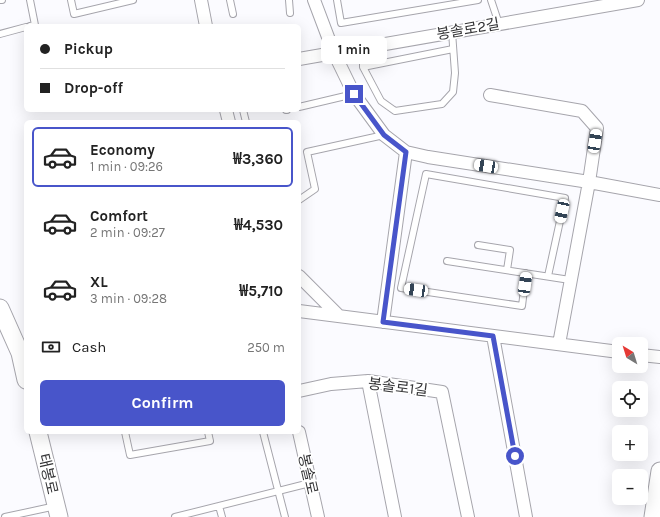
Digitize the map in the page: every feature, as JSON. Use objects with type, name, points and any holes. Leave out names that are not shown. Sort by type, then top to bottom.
[{"type":"main road","points":[[0,308],[23,353]]},
{"type":"main road","name":"태봉로","points":[[38,434],[57,511]]},
{"type":"main road","points":[[653,517],[660,471]]},
{"type":"street","points":[[201,0],[206,24]]},
{"type":"street","points":[[314,0],[334,53],[354,94],[384,135],[406,152],[428,157],[589,182],[660,195]]},
{"type":"street","name":"봉솔로2길","points":[[301,59],[638,0]]},
{"type":"street","points":[[490,95],[582,111],[597,128],[589,182],[559,344]]},
{"type":"street","points":[[383,322],[406,152]]},
{"type":"street","points":[[301,278],[339,316]]},
{"type":"street","points":[[301,310],[612,351]]},
{"type":"street","points":[[493,336],[526,517]]},
{"type":"street","points":[[648,356],[660,357]]},
{"type":"street","points":[[368,381],[395,517]]},
{"type":"street","name":"봉솔로1길","points":[[301,391],[331,384],[368,381],[442,392],[468,517]]},
{"type":"street","name":"봉솔로","points":[[299,434],[318,517]]},
{"type":"lane","points":[[30,0],[35,24]]},
{"type":"lane","points":[[71,0],[74,14],[133,0]]},
{"type":"lane","points":[[230,0],[233,14]]},
{"type":"lane","points":[[289,0],[290,14]]},
{"type":"lane","points":[[337,0],[341,22],[478,0]]},
{"type":"lane","points":[[491,0],[499,24]]},
{"type":"lane","points":[[0,34],[24,28]]},
{"type":"lane","points":[[363,48],[363,67],[381,101],[395,111],[442,104],[453,92],[455,73],[452,32]]},
{"type":"lane","points":[[363,67],[453,49]]},
{"type":"lane","points":[[301,107],[354,94]]},
{"type":"lane","points":[[301,199],[315,189],[307,152],[384,135]]},
{"type":"lane","points":[[526,273],[522,306],[401,288],[426,174],[565,198],[548,276]]},
{"type":"lane","points":[[478,245],[510,250],[507,270]]},
{"type":"lane","points":[[447,261],[570,280]]},
{"type":"lane","points":[[125,434],[130,455],[210,441],[208,434]]},
{"type":"lane","points":[[264,434],[285,517]]},
{"type":"lane","points":[[175,517],[310,483]]},
{"type":"lane","points":[[219,506],[222,517]]},
{"type":"lane","points":[[5,517],[57,511]]},
{"type":"route","points":[[354,94],[384,135],[406,152],[383,322],[493,336],[515,456]]}]
